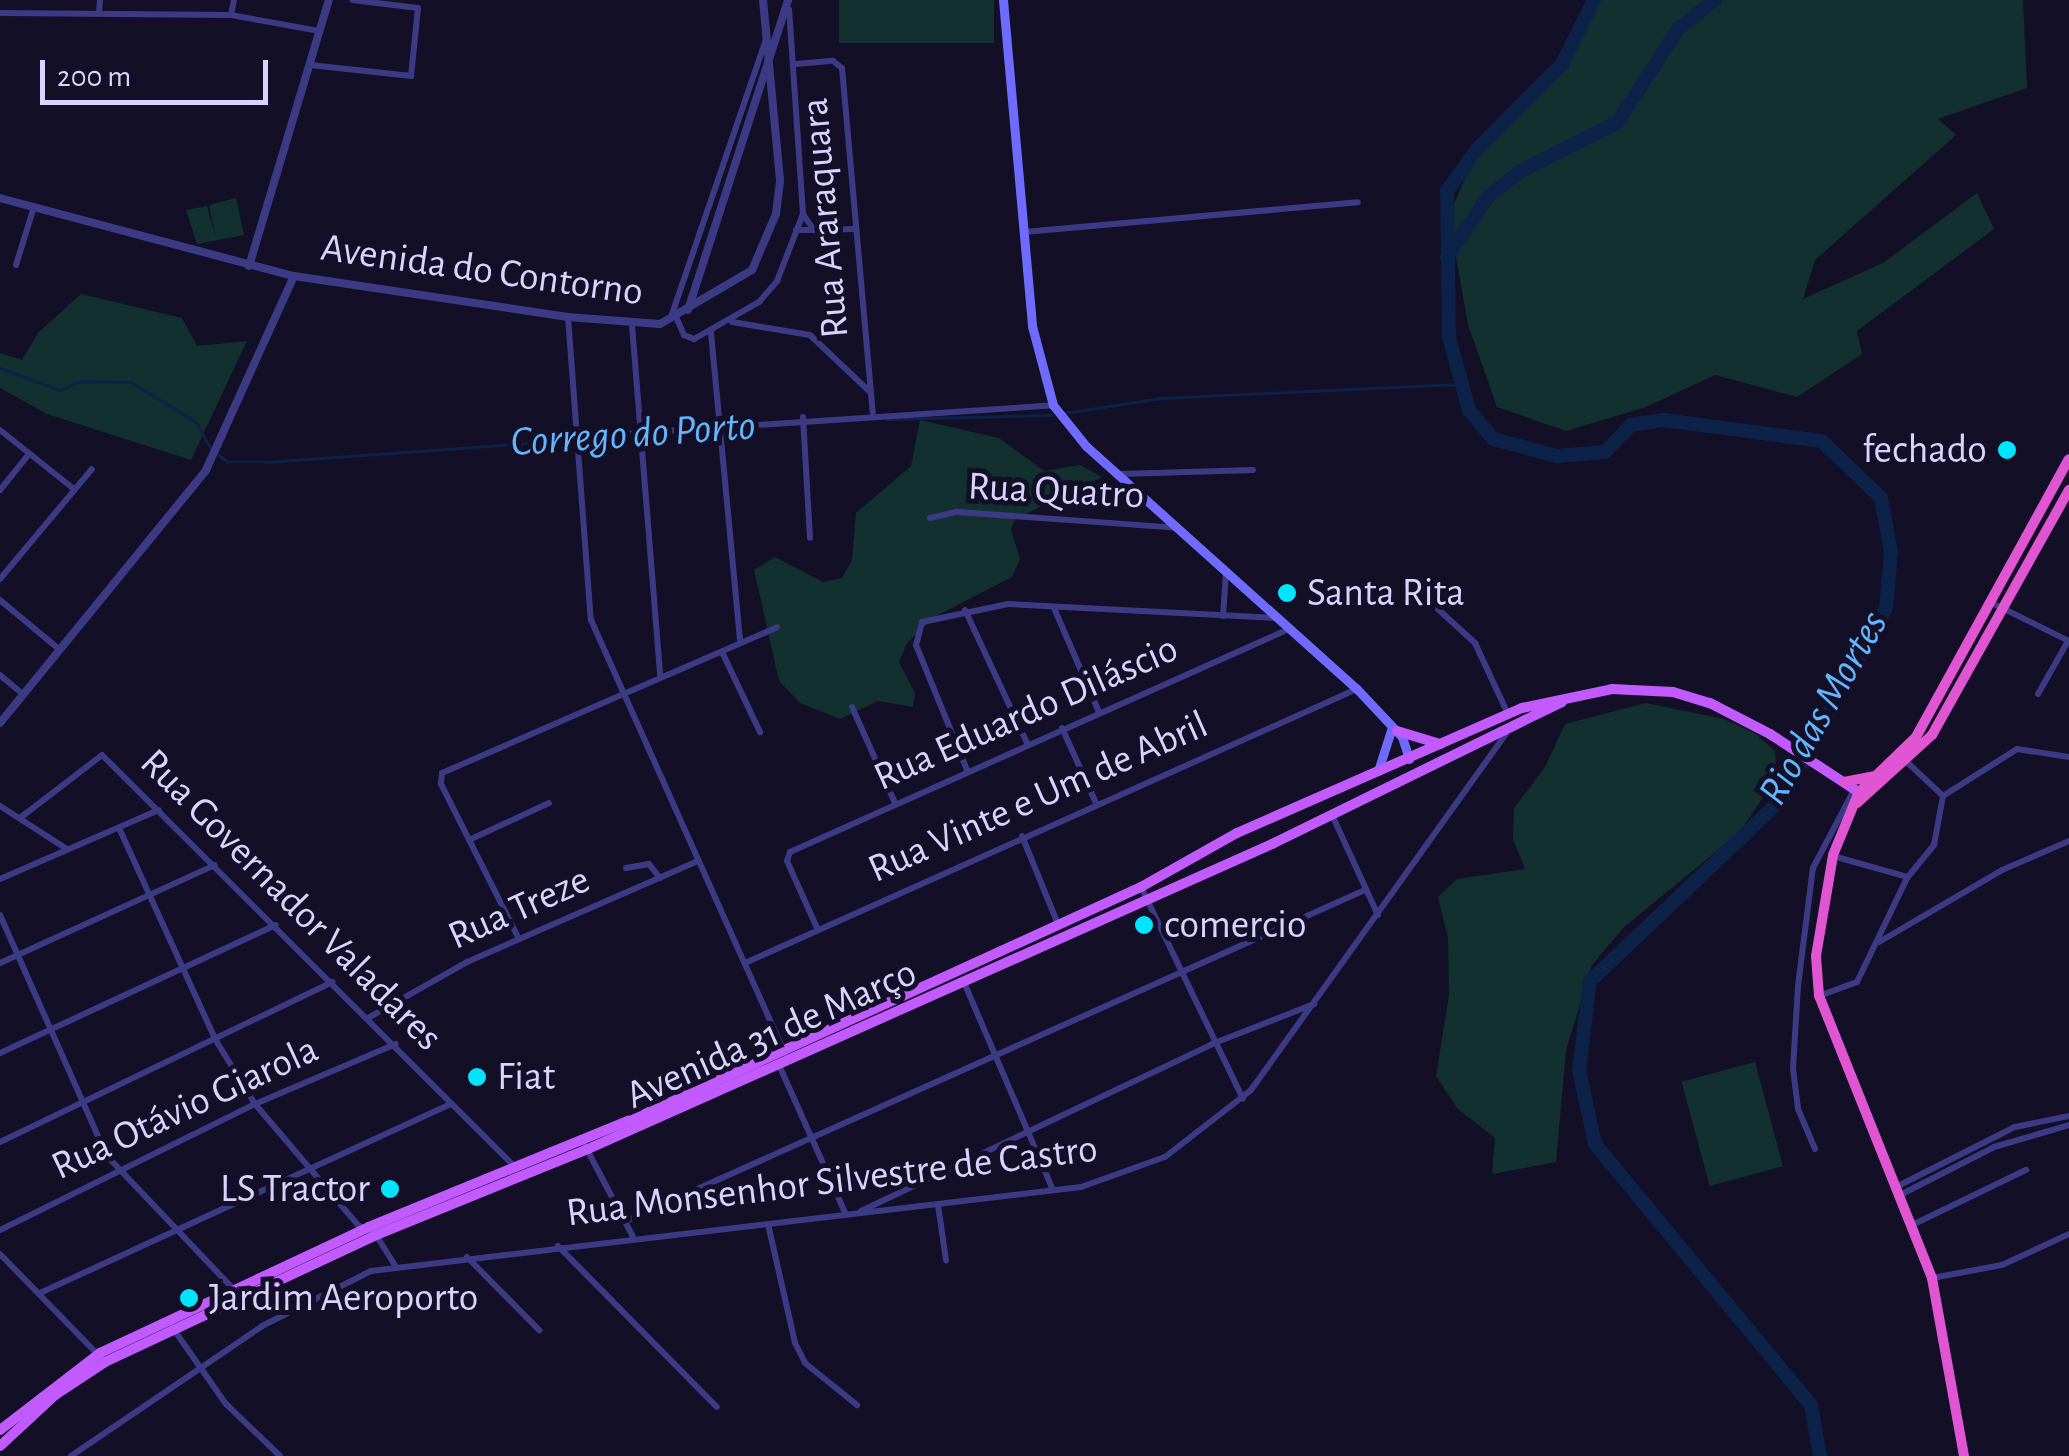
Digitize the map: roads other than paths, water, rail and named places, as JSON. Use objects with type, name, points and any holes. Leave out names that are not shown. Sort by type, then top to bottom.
[{"type":"highway","points":[[1964,1456],[1932,1278],[1820,996],[1816,956],[1832,855],[1859,796],[1916,737],[2069,459]]},
{"type":"highway","points":[[1859,796],[1908,763],[1932,735],[2069,490]]},
{"type":"highway","points":[[1840,779],[1876,776]]},
{"type":"main road","points":[[1003,0],[1035,346],[1053,405],[1068,428],[1290,628],[1394,729],[1410,760],[1393,788]]},
{"type":"main road","name":"Avenida 31 de Março","points":[[0,1430],[103,1357],[373,1231],[586,1145],[884,1010],[1143,891],[1254,825],[1374,777],[1504,716],[1580,693],[1636,687],[1673,692],[1710,702],[1770,734],[1840,779],[1859,796]]},
{"type":"main road","name":"Avenida 31 de Março","points":[[960,975],[1059,926],[1272,844],[1506,734],[1580,693]]},
{"type":"main road","points":[[1504,716],[1506,734]]},
{"type":"main road","points":[[1394,729],[1446,742],[1458,757]]},
{"type":"main road","points":[[1374,777],[1387,758],[1394,729]]},
{"type":"main road","points":[[1254,825],[1254,840],[1272,844]]},
{"type":"main road","name":"Avenida 31 de Março","points":[[0,1446],[51,1392]]},
{"type":"street","points":[[99,12],[100,0]]},
{"type":"street","points":[[231,15],[234,0]]},
{"type":"street","points":[[249,266],[329,0]]},
{"type":"street","points":[[310,65],[411,76],[418,8],[352,0]]},
{"type":"street","name":"Avenida do Contorno","points":[[763,0],[768,66]]},
{"type":"street","points":[[766,39],[673,318],[687,338],[712,334],[773,288],[803,214],[789,4]]},
{"type":"street","name":"Avenida do Contorno","points":[[0,198],[294,276],[632,325],[673,318],[688,310],[789,4]]},
{"type":"street","points":[[0,13],[231,15],[320,30]]},
{"type":"street","name":"Rua Araraquara","points":[[796,64],[832,61],[842,68],[873,412]]},
{"type":"street","points":[[688,310],[752,270],[776,214],[780,180],[768,66]]},
{"type":"street","points":[[1024,232],[1358,202]]},
{"type":"street","points":[[16,265],[34,207]]},
{"type":"street","points":[[803,214],[814,230]]},
{"type":"street","points":[[796,230],[855,230]]},
{"type":"street","points":[[0,724],[206,470],[294,276]]},
{"type":"street","points":[[568,317],[591,620],[746,963],[813,1141],[846,1215]]},
{"type":"street","points":[[729,322],[810,335],[871,393]]},
{"type":"street","points":[[632,325],[660,676]]},
{"type":"street","points":[[712,334],[740,642]]},
{"type":"street","points":[[576,440],[873,412],[1053,405]]},
{"type":"street","points":[[803,420],[810,538]]},
{"type":"street","points":[[0,430],[74,489]]},
{"type":"street","points":[[0,490],[29,454]]},
{"type":"street","points":[[0,579],[92,470]]},
{"type":"street","points":[[1122,474],[1254,470]]},
{"type":"street","name":"Rua Quatro","points":[[930,518],[957,512],[1180,528]]},
{"type":"street","points":[[1224,616],[1226,570]]},
{"type":"street","points":[[1417,590],[1475,642],[1504,716]]},
{"type":"street","points":[[0,600],[61,651]]},
{"type":"street","points":[[1992,603],[2069,641],[2038,694]]},
{"type":"street","points":[[1054,608],[1099,712]]},
{"type":"street","points":[[967,770],[916,636],[922,622],[965,610],[1054,608],[1277,618]]},
{"type":"street","points":[[965,610],[1027,743]]},
{"type":"street","points":[[519,939],[469,840],[442,773],[777,627]]},
{"type":"street","name":"Rua Eduardo Diláscio","points":[[817,928],[787,856],[967,770],[1290,628]]},
{"type":"street","points":[[722,652],[760,732]]},
{"type":"street","points":[[0,675],[24,694]]},
{"type":"street","name":"Rua Vinte e Um de Abril","points":[[746,963],[1096,802],[1356,689]]},
{"type":"street","points":[[852,707],[895,803]]},
{"type":"street","points":[[1062,728],[1096,802]]},
{"type":"street","name":"Rua Monsenhor Silvestre de Castro","points":[[71,1456],[200,1368],[340,1282],[396,1266],[938,1205],[1054,1190],[1136,1171],[1197,1137],[1243,1099],[1506,734]]},
{"type":"street","points":[[1820,996],[1850,988],[1878,943],[1908,878],[1934,845],[1943,796],[2016,749],[2069,757]]},
{"type":"street","name":"Rua Governador Valadares","points":[[20,818],[102,755],[396,1044],[518,1170]]},
{"type":"street","points":[[1908,763],[1943,796]]},
{"type":"street","points":[[1816,1149],[1798,1109],[1793,1068],[1798,986],[1813,868],[1859,796]]},
{"type":"street","points":[[469,840],[549,803]]},
{"type":"street","points":[[0,806],[68,849]]},
{"type":"street","points":[[0,878],[159,810]]},
{"type":"street","points":[[1332,815],[1378,915]]},
{"type":"street","points":[[119,828],[215,1039],[255,1104],[358,1224],[373,1231],[396,1266]]},
{"type":"street","points":[[1022,836],[1059,926]]},
{"type":"street","points":[[1878,943],[2002,870],[2069,841]]},
{"type":"street","points":[[1832,855],[1908,878]]},
{"type":"street","name":"Rua Treze","points":[[368,1018],[519,939],[698,861]]},
{"type":"street","points":[[626,868],[649,864],[660,878]]},
{"type":"street","points":[[0,963],[216,865]]},
{"type":"street","points":[[628,1220],[998,1059],[1365,890]]},
{"type":"street","points":[[1143,891],[1212,1044],[1243,1099]]},
{"type":"street","points":[[0,915],[107,1156],[238,1297]]},
{"type":"street","points":[[0,1053],[276,925]]},
{"type":"street","points":[[960,975],[1054,1190]]},
{"type":"street","points":[[0,1142],[332,982]]},
{"type":"street","points":[[856,1214],[1212,1044],[1315,1004]]},
{"type":"street","name":"Rua Otávio Giarola","points":[[0,1230],[255,1104],[396,1044]]},
{"type":"street","points":[[40,1294],[308,1164],[450,1104]]},
{"type":"street","points":[[1895,1192],[2015,1127],[2069,1116]]},
{"type":"street","points":[[1895,1192],[1994,1147],[2069,1126]]},
{"type":"street","points":[[586,1145],[634,1237]]},
{"type":"street","points":[[1910,1226],[2026,1170]]},
{"type":"street","points":[[938,1205],[946,1260]]},
{"type":"street","points":[[768,1224],[795,1343],[806,1363],[857,1405]]},
{"type":"street","points":[[1932,1278],[2002,1265],[2069,1234]]},
{"type":"street","points":[[558,1246],[717,1408]]},
{"type":"street","points":[[0,1254],[103,1357]]},
{"type":"street","points":[[468,1257],[539,1330]]},
{"type":"street","points":[[172,1326],[200,1368],[280,1456]]},
{"type":"waterway","name":"Rio das Mortes","points":[[1594,0],[1562,64],[1477,149],[1447,191],[1449,337],[1469,410],[1493,439],[1557,456],[1605,452],[1631,425],[1664,420],[1822,441],[1881,498],[1891,552],[1886,608],[1783,798],[1590,981],[1579,1070],[1595,1144],[1811,1405],[1820,1456]]},
{"type":"waterway","points":[[1447,257],[1488,197],[1521,171],[1617,123],[1678,29],[1715,0]]},
{"type":"waterway","name":"Corrego do Porto","points":[[0,368],[60,390],[81,381],[131,382],[196,422],[211,448]]},
{"type":"waterway","points":[[1065,413],[1161,398],[1460,384]]},
{"type":"waterway","name":"Corrego do Porto","points":[[886,419],[1051,415]]},
{"type":"waterway","name":"Corrego do Porto","points":[[219,455],[228,462],[265,462],[574,440]]},
{"type":"place","name":"fechado","points":[[2007,450]]},
{"type":"place","name":"Santa Rita","points":[[1287,593]]},
{"type":"place","name":"comercio","points":[[1144,925]]},
{"type":"place","name":"Fiat","points":[[477,1077]]},
{"type":"place","name":"LS Tractor","points":[[390,1189]]},
{"type":"place","name":"Jardim Aeroporto","points":[[189,1298]]}]
